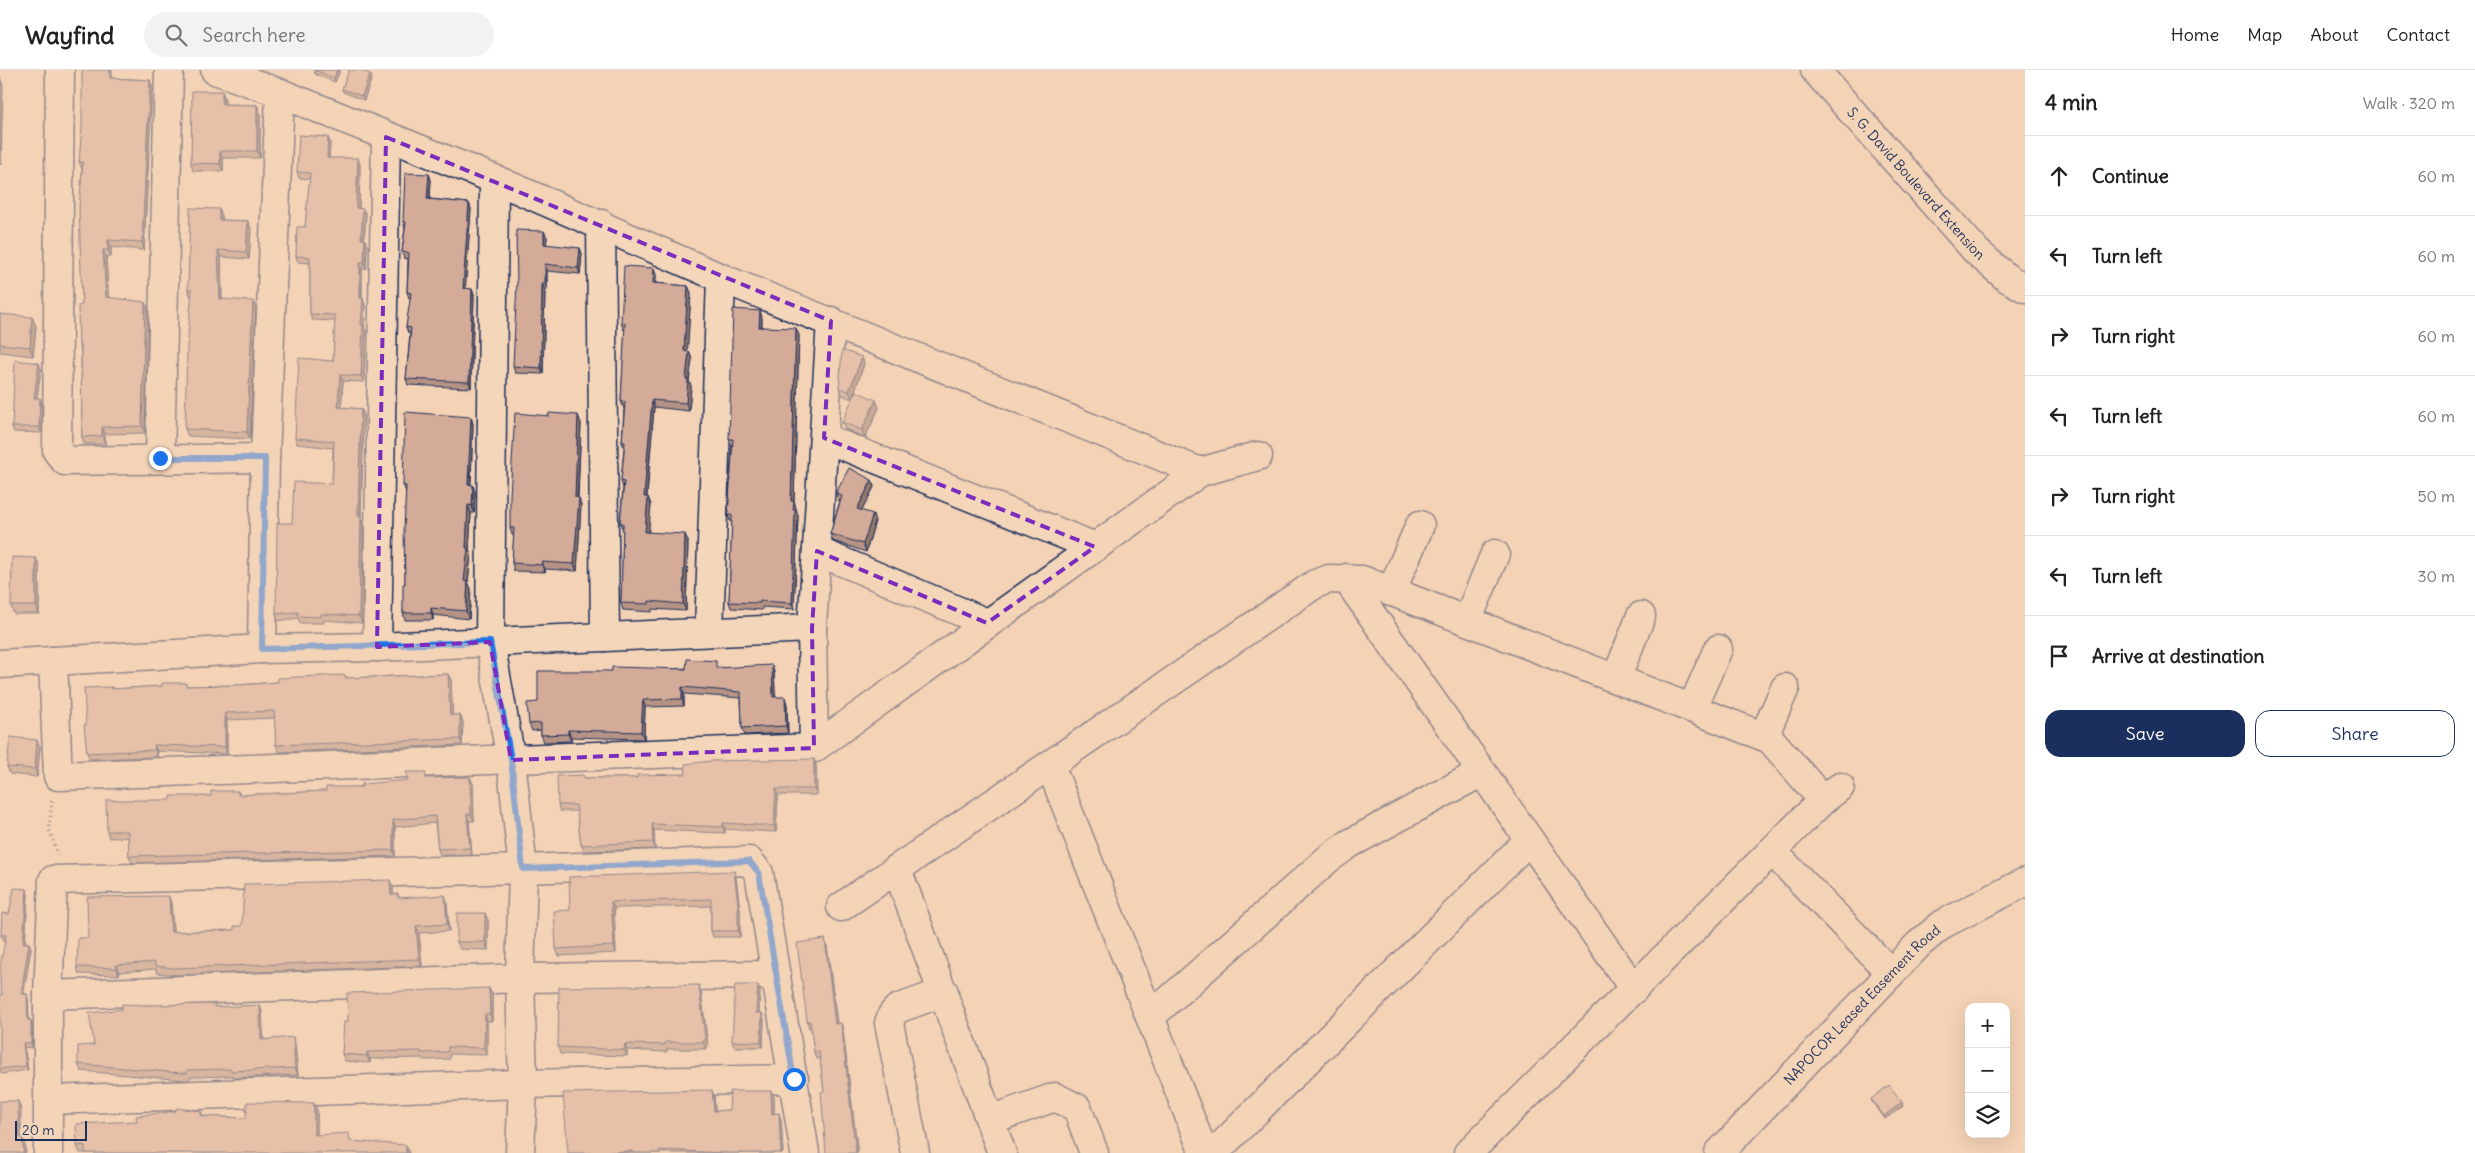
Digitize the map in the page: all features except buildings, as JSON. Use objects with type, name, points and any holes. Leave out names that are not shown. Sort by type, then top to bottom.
[{"type":"street","points":[[60,70],[56,451],[65,461],[160,458],[265,458]]},
{"type":"street","points":[[160,458],[169,70]]},
{"type":"street","points":[[215,70],[280,93],[494,180],[601,224],[721,278],[1200,472]]},
{"type":"street","name":"S. G. David Boulevard Extension","points":[[1815,70],[1977,252],[2007,278],[2025,288]]},
{"type":"street","points":[[262,649],[265,458],[280,93]]},
{"type":"street","points":[[376,647],[386,137]]},
{"type":"street","points":[[494,180],[490,642],[511,760],[523,869],[520,978],[523,1084],[520,1153]]},
{"type":"street","points":[[601,224],[605,637]]},
{"type":"street","points":[[709,632],[721,278]]},
{"type":"street","points":[[814,748],[812,628],[831,322]]},
{"type":"street","points":[[824,438],[1095,547]]},
{"type":"street","points":[[54,661],[58,776],[814,748],[1200,472],[1258,456]]},
{"type":"street","points":[[1391,592],[1420,525]]},
{"type":"street","points":[[817,551],[987,623]]},
{"type":"street","points":[[1467,621],[1495,554]]},
{"type":"street","points":[[1346,578],[1634,989]]},
{"type":"street","points":[[841,908],[1314,584],[1329,579],[1346,578],[1362,580],[1770,738],[1832,794],[1772,851],[1468,1153]]},
{"type":"street","points":[[1616,679],[1641,616]]},
{"type":"street","points":[[0,664],[262,649],[376,647],[812,628]]},
{"type":"street","points":[[1692,708],[1718,649]]},
{"type":"street","points":[[1764,736],[1785,688]]},
{"type":"street","points":[[1050,765],[1204,1153]]},
{"type":"street","points":[[1150,1017],[1328,860],[1349,844],[1482,772]]},
{"type":"street","points":[[1214,1153],[1529,840]]},
{"type":"street","points":[[1772,851],[1892,973]]},
{"type":"street","points":[[48,1153],[48,995],[52,880],[523,869],[749,861],[759,873],[805,1153]]},
{"type":"street","points":[[898,869],[1002,1153]]},
{"type":"street","name":"NAPOCOR Leased Easement Road","points":[[1719,1153],[1919,944],[1943,924],[2025,882]]},
{"type":"street","points":[[48,995],[520,978],[776,975]]},
{"type":"street","points":[[915,1153],[889,1023],[897,1009],[944,992]]},
{"type":"street","points":[[48,1100],[523,1084],[794,1079]]},
{"type":"street","points":[[990,1120],[1055,1096],[1077,1108],[1094,1153]]},
{"type":"path","points":[[52,880],[61,866],[49,829],[52,800],[58,776]]},
{"type":"highlighted area","points":[[386,137],[831,321],[824,438],[1095,547],[987,623],[817,551],[812,628],[814,748],[511,760],[490,642],[377,647]]},
{"type":"route","points":[[160,458],[265,458],[262,649],[490,642],[511,760],[523,869],[749,861],[759,873],[794,1079]]}]
